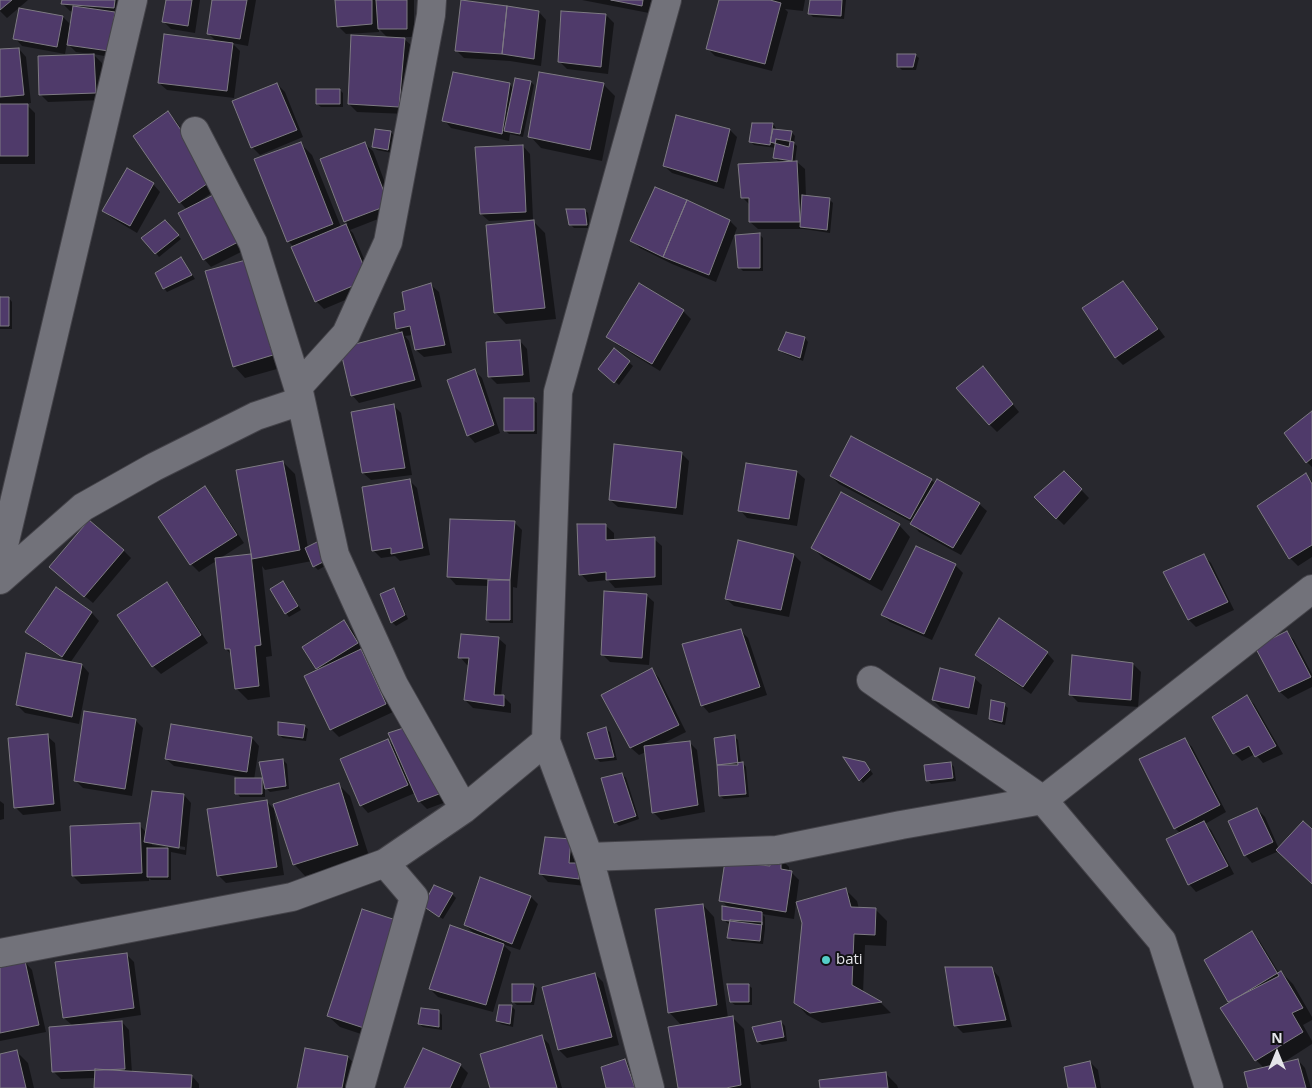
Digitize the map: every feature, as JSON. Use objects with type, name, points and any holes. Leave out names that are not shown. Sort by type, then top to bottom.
[{"type":"street","points":[[0,562],[11,466],[133,0]]},
{"type":"street","points":[[0,580],[83,507],[154,467],[299,394],[346,334],[388,242],[431,15],[432,0]]},
{"type":"street","points":[[649,1088],[589,857],[546,741],[558,392],[667,0]]},
{"type":"street","points":[[195,131],[253,244],[299,394],[335,555],[394,685],[464,809]]},
{"type":"street","points":[[589,857],[777,850],[901,825],[1043,800],[1312,589]]},
{"type":"street","points":[[871,680],[1043,800],[1162,941],[1209,1088]]},
{"type":"street","points":[[0,953],[292,897],[385,863],[464,809],[546,741]]},
{"type":"street","points":[[360,1088],[414,897],[385,863]]},
{"type":"building","points":[[0,0],[12,0],[0,10]]},
{"type":"building","points":[[62,0],[115,0],[114,8],[61,4]]},
{"type":"building","points":[[166,0],[192,0],[188,26],[162,22]]},
{"type":"building","points":[[212,0],[247,0],[240,39],[207,34]]},
{"type":"building","points":[[335,0],[372,0],[372,24],[337,27]]},
{"type":"building","points":[[376,0],[407,0],[407,29],[378,29]]},
{"type":"building","points":[[461,0],[507,6],[502,54],[455,51]]},
{"type":"building","points":[[611,0],[643,0],[642,6]]},
{"type":"building","points":[[719,0],[770,0],[781,3],[765,64],[706,49]]},
{"type":"building","points":[[810,0],[842,0],[841,16],[808,14]]},
{"type":"building","points":[[73,6],[115,12],[109,51],[67,45]]},
{"type":"building","points":[[507,6],[539,11],[534,59],[502,54]]},
{"type":"building","points":[[19,8],[63,16],[57,47],[13,39]]},
{"type":"building","points":[[561,11],[606,14],[601,67],[558,62]]},
{"type":"building","points":[[164,34],[233,43],[227,91],[158,83]]},
{"type":"building","points":[[351,35],[405,38],[399,107],[348,104]]},
{"type":"building","points":[[19,48],[24,95],[0,97],[0,49]]},
{"type":"building","points":[[94,54],[96,93],[39,95],[38,56]]},
{"type":"building","points":[[897,54],[916,54],[913,67],[897,67]]},
{"type":"building","points":[[453,72],[510,83],[502,134],[442,121]]},
{"type":"building","points":[[539,72],[604,83],[590,150],[528,137]]},
{"type":"building","points":[[515,78],[531,81],[520,134],[504,131]]},
{"type":"building","points":[[277,83],[297,130],[251,148],[232,101]]},
{"type":"building","points":[[316,89],[340,89],[340,104],[316,104]]},
{"type":"building","points":[[0,104],[28,104],[28,156],[0,156]]},
{"type":"building","points":[[168,111],[214,179],[179,203],[133,136]]},
{"type":"building","points":[[676,115],[730,129],[717,182],[663,166]]},
{"type":"building","points":[[752,123],[773,123],[770,145],[749,142]]},
{"type":"building","points":[[375,129],[391,131],[388,150],[372,147]]},
{"type":"building","points":[[773,129],[792,131],[789,147],[770,142]]},
{"type":"building","points":[[776,139],[794,142],[792,161],[773,158]]},
{"type":"building","points":[[301,142],[333,224],[287,242],[254,159]]},
{"type":"building","points":[[365,142],[389,205],[344,222],[320,159]]},
{"type":"building","points":[[523,145],[526,212],[480,214],[475,147]]},
{"type":"building","points":[[797,161],[800,222],[749,222],[749,198],[741,198],[738,164]]},
{"type":"building","points":[[127,168],[154,183],[130,226],[102,211]]},
{"type":"building","points":[[655,187],[687,200],[663,257],[630,241]]},
{"type":"building","points":[[217,193],[242,240],[203,260],[178,213]]},
{"type":"building","points":[[802,195],[830,198],[827,230],[800,227]]},
{"type":"building","points":[[687,200],[730,220],[709,275],[663,257]]},
{"type":"building","points":[[566,209],[585,209],[587,225],[569,225]]},
{"type":"building","points":[[165,220],[179,235],[155,254],[141,238]]},
{"type":"building","points":[[534,220],[545,308],[494,313],[486,225]]},
{"type":"building","points":[[346,224],[369,279],[315,302],[291,247]]},
{"type":"building","points":[[760,233],[760,268],[738,268],[735,235]]},
{"type":"building","points":[[181,257],[192,275],[163,289],[155,273]]},
{"type":"building","points":[[246,260],[273,355],[233,367],[205,271]]},
{"type":"building","points":[[1123,281],[1158,329],[1115,358],[1082,308]]},
{"type":"building","points":[[431,283],[445,345],[415,350],[410,326],[396,329],[394,313],[405,310],[402,292]]},
{"type":"building","points":[[639,283],[684,310],[652,364],[606,337]]},
{"type":"building","points":[[0,297],[9,297],[9,326],[0,326]]},
{"type":"building","points":[[402,332],[415,380],[351,396],[340,348]]},
{"type":"building","points":[[786,332],[805,337],[800,358],[778,350]]},
{"type":"building","points":[[520,340],[523,375],[488,377],[486,342]]},
{"type":"building","points":[[614,348],[630,361],[614,383],[598,369]]},
{"type":"building","points":[[983,366],[1013,404],[989,425],[956,388]]},
{"type":"building","points":[[475,369],[494,425],[467,436],[447,380]]},
{"type":"building","points":[[504,398],[534,398],[534,431],[504,431]]},
{"type":"building","points":[[394,404],[405,468],[362,473],[351,412]]},
{"type":"building","points":[[1312,411],[1312,458],[1306,463],[1284,433]]},
{"type":"building","points":[[851,436],[932,479],[910,519],[830,476]]},
{"type":"building","points":[[614,444],[682,452],[676,508],[609,500]]},
{"type":"building","points":[[283,461],[300,550],[252,559],[236,470]]},
{"type":"building","points":[[746,463],[797,471],[789,519],[738,511]]},
{"type":"building","points":[[1064,471],[1082,489],[1056,519],[1034,497]]},
{"type":"building","points":[[1306,473],[1312,484],[1312,545],[1289,559],[1257,506]]},
{"type":"building","points":[[410,479],[423,548],[391,554],[391,548],[372,551],[362,487]]},
{"type":"building","points":[[937,479],[980,503],[953,548],[910,524]]},
{"type":"building","points":[[205,486],[237,535],[190,565],[158,517]]},
{"type":"building","points":[[841,492],[900,524],[870,580],[811,548]]},
{"type":"building","points":[[450,519],[515,521],[510,580],[447,577]]},
{"type":"building","points":[[89,520],[124,550],[84,597],[49,567]]},
{"type":"building","points":[[577,524],[606,524],[606,540],[655,537],[655,577],[606,580],[606,572],[579,575]]},
{"type":"building","points":[[321,540],[329,559],[313,567],[305,548]]},
{"type":"building","points":[[738,540],[794,554],[781,610],[725,599]]},
{"type":"building","points":[[916,546],[956,564],[924,634],[881,615]]},
{"type":"building","points":[[251,554],[261,645],[255,646],[259,686],[235,689],[230,649],[225,649],[215,558]]},
{"type":"building","points":[[1204,554],[1228,602],[1188,620],[1163,572]]},
{"type":"building","points":[[488,580],[510,580],[510,620],[486,620]]},
{"type":"building","points":[[283,581],[298,606],[285,614],[270,589]]},
{"type":"building","points":[[167,582],[201,635],[152,667],[117,615]]},
{"type":"building","points":[[56,587],[92,612],[62,657],[25,632]]},
{"type":"building","points":[[394,588],[405,615],[391,623],[380,594]]},
{"type":"building","points":[[604,591],[647,594],[642,658],[601,655]]},
{"type":"building","points":[[999,618],[1048,652],[1023,687],[975,655]]},
{"type":"building","points":[[344,620],[358,643],[316,669],[302,647]]},
{"type":"building","points":[[741,629],[760,687],[701,706],[682,644]]},
{"type":"building","points":[[1287,631],[1311,677],[1279,692],[1255,647]]},
{"type":"building","points":[[461,634],[499,637],[494,695],[504,695],[504,706],[464,700],[469,658],[458,658]]},
{"type":"building","points":[[361,649],[386,704],[330,730],[304,676]]},
{"type":"building","points":[[26,653],[82,664],[72,717],[16,705]]},
{"type":"building","points":[[1072,655],[1133,663],[1131,700],[1069,695]]},
{"type":"building","points":[[652,668],[679,725],[630,748],[601,695]]},
{"type":"building","points":[[940,668],[975,677],[969,708],[932,700]]},
{"type":"building","points":[[1247,695],[1276,746],[1255,757],[1249,746],[1233,754],[1212,717]]},
{"type":"building","points":[[991,700],[1005,703],[1002,722],[989,719]]},
{"type":"building","points":[[84,711],[136,719],[125,789],[74,781]]},
{"type":"building","points":[[278,722],[305,725],[303,738],[278,735]]},
{"type":"building","points":[[171,724],[252,737],[247,772],[165,759]]},
{"type":"building","points":[[413,725],[439,794],[418,802],[388,733]]},
{"type":"building","points":[[606,727],[614,757],[595,759],[587,733]]},
{"type":"building","points":[[48,734],[54,804],[14,808],[8,738]]},
{"type":"building","points":[[735,735],[738,765],[717,765],[714,738]]},
{"type":"building","points":[[1185,738],[1220,805],[1174,829],[1139,759]]},
{"type":"building","points":[[388,739],[408,785],[360,806],[340,759]]},
{"type":"building","points":[[690,741],[698,805],[652,813],[644,746]]},
{"type":"building","points":[[843,757],[865,762],[870,770],[859,781]]},
{"type":"building","points":[[283,759],[286,786],[265,789],[259,762]]},
{"type":"building","points":[[743,762],[746,794],[719,796],[717,765]]},
{"type":"building","points":[[951,762],[953,778],[926,781],[924,765]]},
{"type":"building","points":[[622,773],[636,816],[614,823],[601,778]]},
{"type":"building","points":[[235,778],[262,778],[262,794],[235,794]]},
{"type":"building","points":[[339,783],[358,845],[293,865],[273,804]]},
{"type":"building","points":[[152,791],[184,794],[179,848],[144,842]]},
{"type":"building","points":[[267,800],[277,867],[217,876],[207,809]]},
{"type":"building","points":[[1257,808],[1273,842],[1244,856],[1228,821]]},
{"type":"building","points":[[1204,821],[1228,866],[1188,885],[1166,839]]},
{"type":"building","points":[[1303,821],[1312,829],[1312,884],[1276,850]]},
{"type":"building","points":[[140,823],[142,873],[72,876],[70,826]]},
{"type":"building","points":[[545,837],[571,839],[569,863],[579,863],[579,879],[539,874]]},
{"type":"building","points":[[147,848],[168,848],[168,877],[147,877]]},
{"type":"building","points":[[770,856],[781,858],[781,869],[792,871],[786,912],[719,901],[725,861],[770,866]]},
{"type":"building","points":[[480,877],[531,896],[512,944],[464,925]]},
{"type":"building","points":[[434,885],[453,893],[439,917],[423,906]]},
{"type":"building","name":"bati","points":[[846,888],[851,907],[876,908],[875,935],[854,934],[852,985],[882,1002],[810,1013],[794,1003],[802,923],[796,902]]},
{"type":"building","points":[[703,904],[717,1005],[668,1013],[655,909]]},
{"type":"building","points":[[722,906],[762,912],[762,925],[722,920]]},
{"type":"building","points":[[362,909],[402,922],[367,1029],[327,1016]]},
{"type":"building","points":[[730,920],[762,922],[760,941],[727,938]]},
{"type":"building","points":[[450,925],[504,944],[486,1005],[429,989]]},
{"type":"building","points":[[1252,931],[1279,976],[1228,1002],[1204,960]]},
{"type":"building","points":[[127,953],[134,1008],[63,1018],[55,962]]},
{"type":"building","points":[[25,961],[39,1025],[0,1033],[0,966]]},
{"type":"building","points":[[945,967],[992,967],[1006,1020],[954,1026]]},
{"type":"building","points":[[1281,971],[1303,1008],[1292,1013],[1303,1032],[1255,1061],[1220,1008]]},
{"type":"building","points":[[595,973],[612,1037],[558,1050],[542,987]]},
{"type":"building","points":[[512,984],[534,984],[531,1002],[512,1002]]},
{"type":"building","points":[[727,984],[749,984],[749,1002],[730,1002]]},
{"type":"building","points":[[499,1005],[512,1005],[510,1024],[496,1021]]},
{"type":"building","points":[[421,1008],[439,1010],[439,1027],[418,1024]]},
{"type":"building","points":[[733,1016],[741,1085],[726,1088],[678,1088],[668,1027]]},
{"type":"building","points":[[122,1021],[125,1069],[52,1072],[49,1027]]},
{"type":"building","points":[[781,1021],[784,1037],[757,1042],[752,1027]]},
{"type":"building","points":[[542,1035],[557,1088],[490,1088],[480,1054]]},
{"type":"building","points":[[305,1048],[348,1056],[342,1088],[297,1088]]},
{"type":"building","points":[[423,1048],[461,1064],[450,1088],[404,1088]]},
{"type":"building","points":[[17,1050],[26,1088],[0,1088],[0,1054]]},
{"type":"building","points":[[625,1059],[635,1088],[606,1088],[601,1067]]},
{"type":"building","points":[[1298,1059],[1306,1088],[1248,1088],[1244,1072]]},
{"type":"building","points":[[1090,1061],[1096,1088],[1068,1088],[1064,1067]]},
{"type":"building","points":[[95,1069],[192,1075],[191,1088],[94,1088]]},
{"type":"building","points":[[886,1072],[888,1088],[820,1088],[819,1080]]},
{"type":"place","name":"bati","points":[[826,960]]}]
